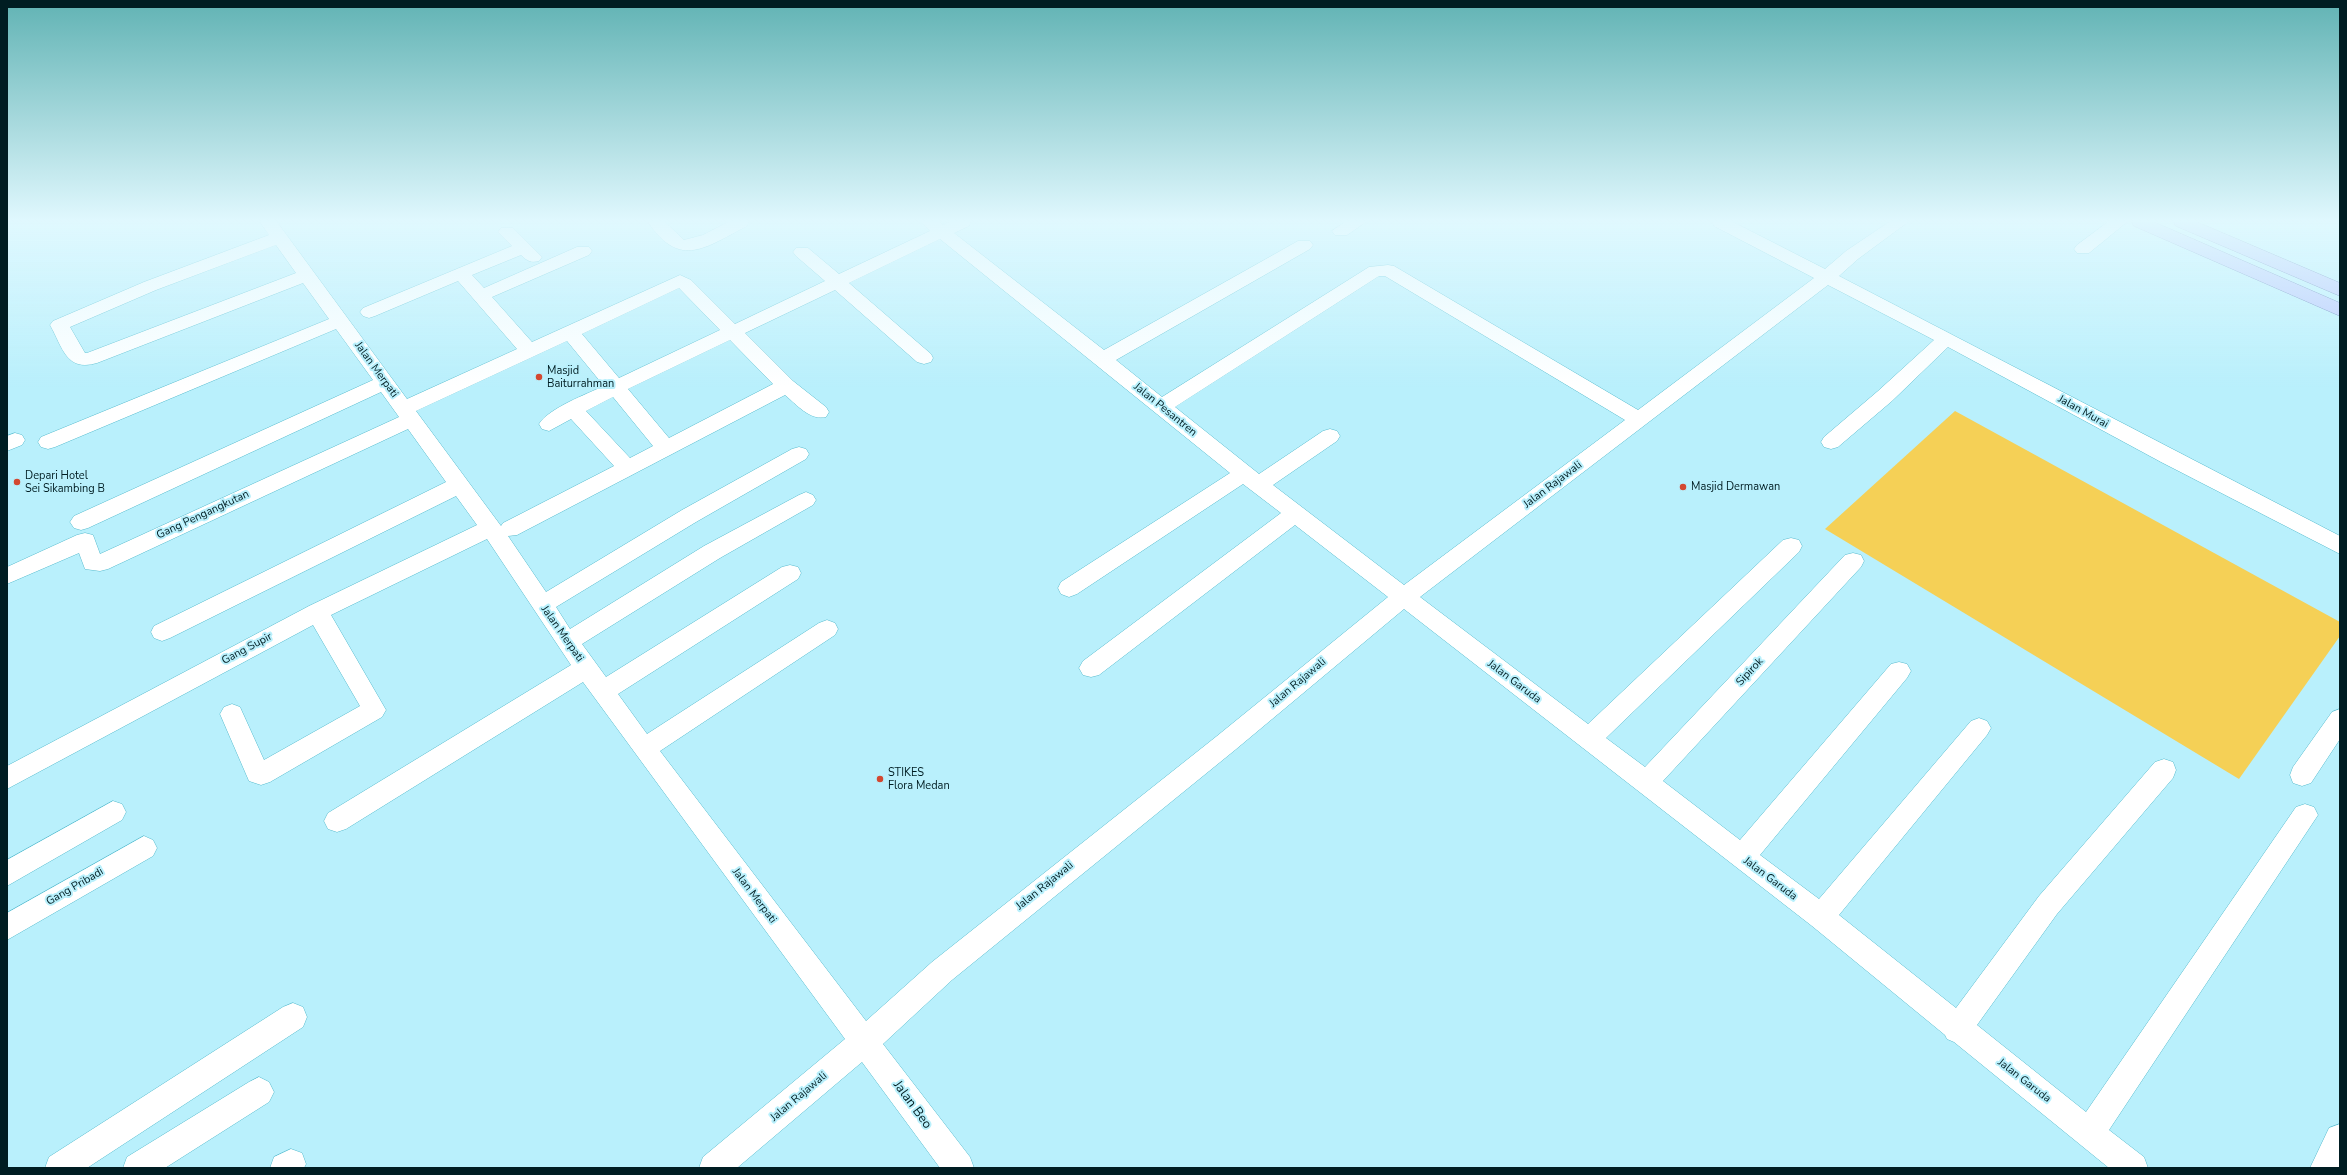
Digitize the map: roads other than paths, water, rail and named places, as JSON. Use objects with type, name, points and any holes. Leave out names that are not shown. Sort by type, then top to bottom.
[{"type":"main road","points":[[2265,277],[2340,310]]},
{"type":"main road","points":[[2309,277],[2340,290]]},
{"type":"street","points":[[170,277],[59,325],[78,358],[82,360],[90,359],[301,277]]},
{"type":"street","name":"Jalan Merpati","points":[[307,277],[366,355],[383,383],[412,412],[459,485],[500,529],[542,605],[567,642],[644,749],[865,1041]]},
{"type":"street","points":[[369,312],[452,277]]},
{"type":"street","points":[[464,277],[529,350]]},
{"type":"street","points":[[482,296],[524,277]]},
{"type":"street","points":[[832,277],[924,358]]},
{"type":"street","points":[[548,424],[573,409],[615,388],[847,277]]},
{"type":"street","name":"Jalan Pesantren","points":[[998,277],[1103,359],[1251,480],[1402,598]]},
{"type":"street","points":[[1103,359],[1248,277]]},
{"type":"street","points":[[1161,407],[1366,277]]},
{"type":"street","points":[[1399,277],[1638,419]]},
{"type":"street","name":"Jalan Rajawali","points":[[714,1168],[865,1041],[942,971],[1226,743],[1402,598],[1826,277]]},
{"type":"street","name":"Jalan Murai","points":[[1829,277],[2168,457],[2340,546]]},
{"type":"street","points":[[412,412],[529,350],[680,281],[685,284],[786,386],[819,412]]},
{"type":"street","points":[[48,442],[340,321]]},
{"type":"street","points":[[570,332],[667,449]]},
{"type":"street","points":[[1831,442],[1885,396],[1946,339]]},
{"type":"street","points":[[81,522],[383,383]]},
{"type":"street","name":"Gang Supir","points":[[7,778],[317,612],[500,529],[667,449],[786,386]]},
{"type":"street","points":[[573,409],[627,468]]},
{"type":"street","name":"Gang Pengangkutan","points":[[7,576],[85,541],[93,563],[100,563],[412,412]]},
{"type":"street","points":[[1069,588],[1251,480],[1330,436]]},
{"type":"street","points":[[542,605],[689,516],[799,454]]},
{"type":"street","points":[[162,632],[459,485]]},
{"type":"street","points":[[567,642],[712,552],[806,500]]},
{"type":"street","points":[[1091,668],[1295,514]]},
{"type":"street","points":[[1589,738],[1791,546]]},
{"type":"street","name":"Sipirok","points":[[1646,782],[1853,561]]},
{"type":"street","points":[[603,691],[790,573]]},
{"type":"street","name":"Jalan Garuda","points":[[1402,598],[1589,738],[1821,917],[1957,1029],[2134,1168]]},
{"type":"street","points":[[232,714],[258,772],[261,774],[374,710],[317,612]]},
{"type":"street","points":[[644,749],[827,629]]},
{"type":"street","points":[[337,822],[586,668]]},
{"type":"street","points":[[1742,857],[1899,671]]},
{"type":"street","points":[[2302,775],[2340,719]]},
{"type":"street","points":[[1821,917],[1980,728]]},
{"type":"street","points":[[1957,1029],[2048,905],[2164,770]]},
{"type":"street","points":[[7,874],[113,812]]},
{"type":"street","points":[[2089,1133],[2305,815]]},
{"type":"street","name":"Gang Pribadi","points":[[7,927],[144,848]]},
{"type":"street","points":[[60,1168],[293,1017]]},
{"type":"street","name":"Jalan Beo","points":[[865,1041],[959,1168]]},
{"type":"street","points":[[138,1168],[259,1092]]},
{"type":"street","points":[[2324,1168],[2340,1139]]},
{"type":"place","name":"Masjid Baiturrahman","points":[[539,377]]},
{"type":"place","name":"Depari Hotel Sei Sikambing B","points":[[17,482]]},
{"type":"place","name":"Masjid Dermawan","points":[[1683,487]]},
{"type":"place","name":"STIKES Flora Medan","points":[[880,779]]}]
